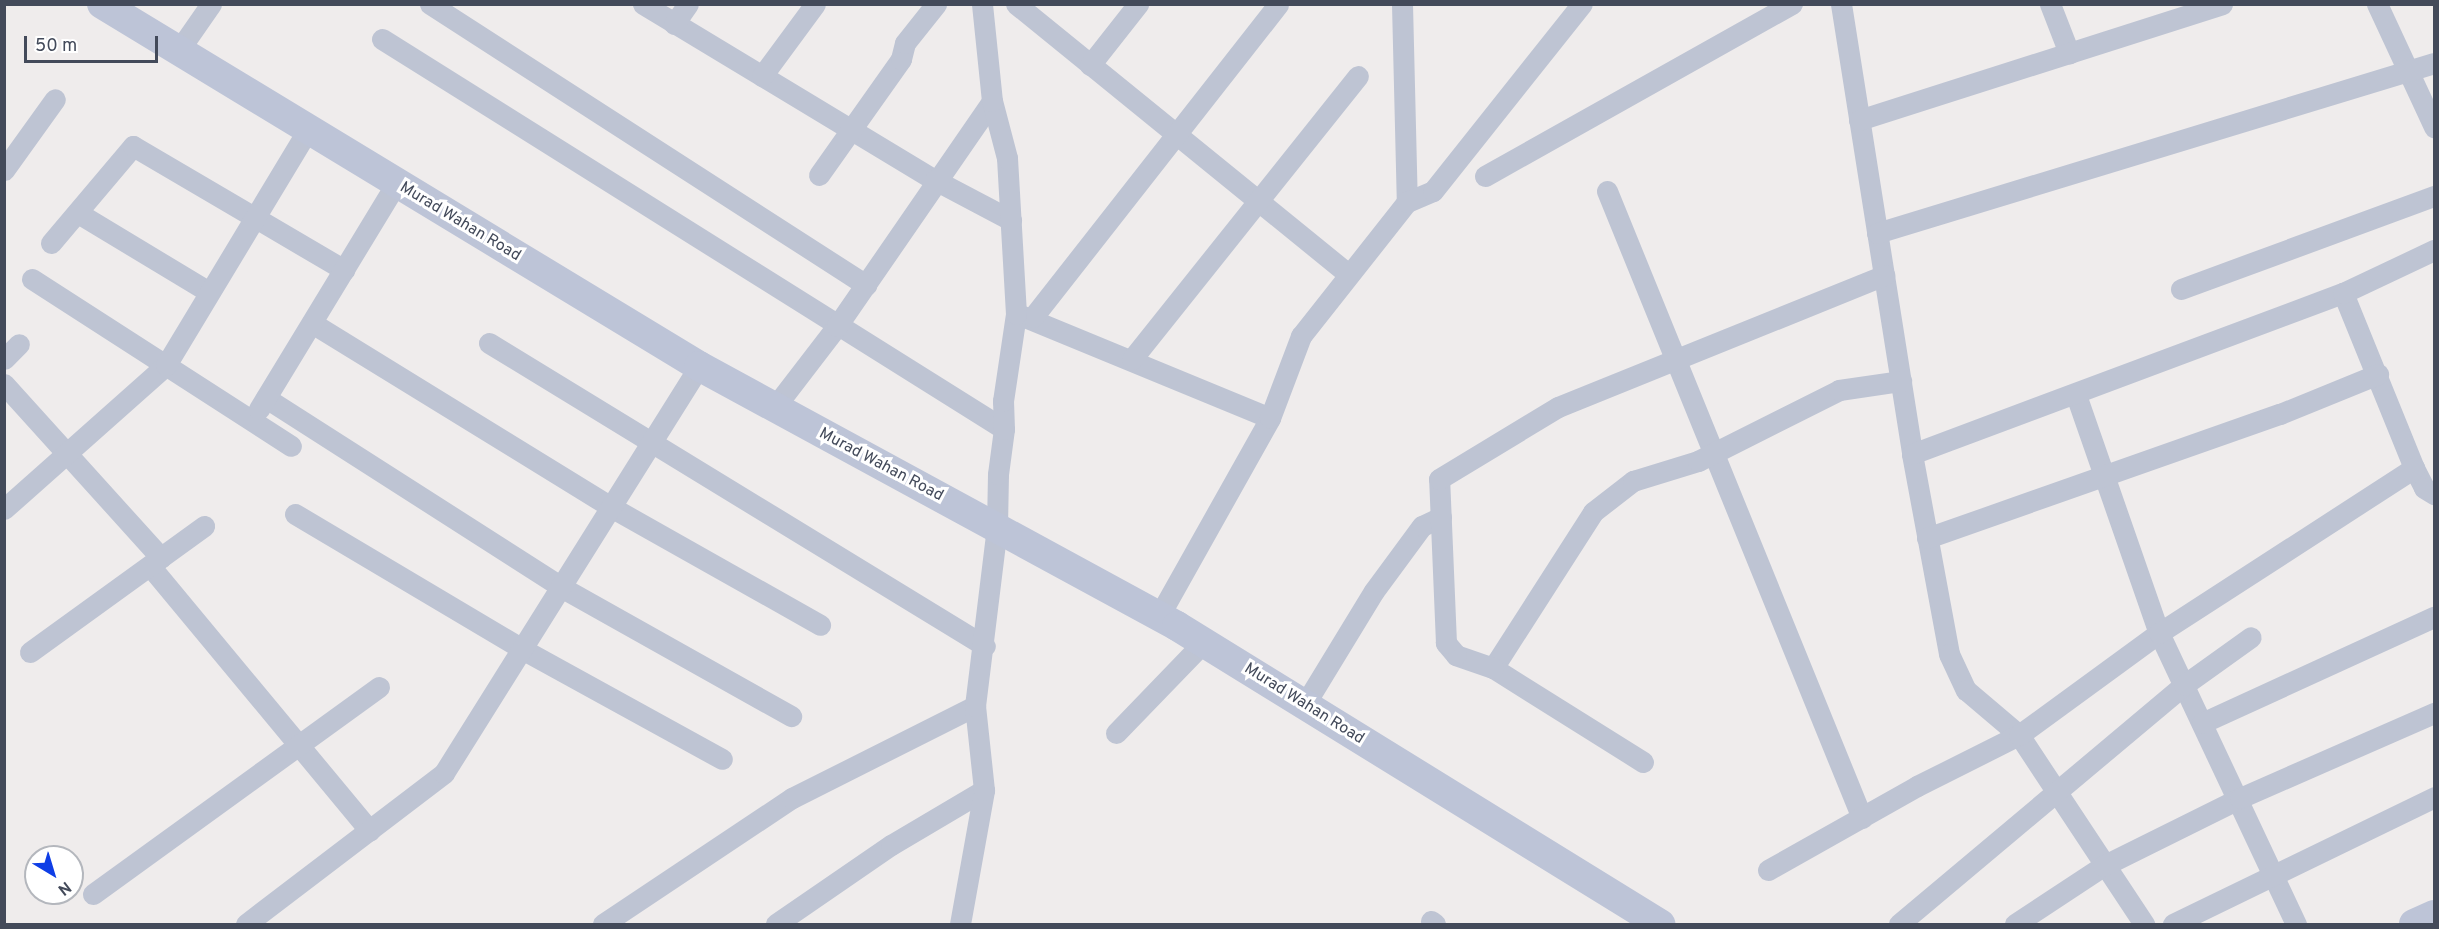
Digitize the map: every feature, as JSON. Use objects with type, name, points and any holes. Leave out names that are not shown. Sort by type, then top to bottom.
[{"type":"street","name":"Murad Wahan Road","points":[[102,4],[699,366],[997,526],[1204,642],[1657,924]]},
{"type":"street","points":[[180,50],[211,4]]},
{"type":"street","points":[[430,4],[866,285]]},
{"type":"street","points":[[643,4],[935,180],[1011,220]]},
{"type":"street","points":[[674,24],[688,4]]},
{"type":"street","points":[[762,76],[815,4]]},
{"type":"street","points":[[819,175],[901,59],[905,43],[936,4]]},
{"type":"street","points":[[957,921],[984,790],[975,706],[985,646],[997,526],[998,474],[1004,429],[1003,401],[1024,316],[1011,220],[1007,158],[992,101],[982,4]]},
{"type":"street","points":[[1016,4],[1349,275]]},
{"type":"street","points":[[1090,65],[1138,4]]},
{"type":"street","points":[[1024,316],[1278,4]]},
{"type":"street","points":[[1159,616],[1270,417],[1301,336],[1407,202],[1432,191],[1582,4]]},
{"type":"street","points":[[1485,176],[1792,4]]},
{"type":"street","points":[[1841,4],[1912,454],[1949,654],[1966,690],[2019,735],[2103,866],[2144,924]]},
{"type":"street","points":[[2050,4],[2069,53]]},
{"type":"street","points":[[1859,120],[2222,4]]},
{"type":"street","points":[[2377,4],[2434,127]]},
{"type":"street","points":[[1404,6],[1407,202]]},
{"type":"street","points":[[382,39],[1004,429]]},
{"type":"street","points":[[1877,233],[2434,63]]},
{"type":"street","points":[[1132,359],[1260,203],[1358,76]]},
{"type":"street","points":[[4,170],[55,99]]},
{"type":"street","points":[[774,408],[837,326],[935,180],[992,101]]},
{"type":"street","points":[[4,509],[166,365],[308,130]]},
{"type":"street","points":[[51,243],[133,146],[344,270]]},
{"type":"street","points":[[252,420],[396,184]]},
{"type":"street","points":[[1607,191],[1862,818]]},
{"type":"street","points":[[2181,289],[2434,196]]},
{"type":"street","points":[[78,213],[209,292]]},
{"type":"street","points":[[1912,454],[2076,395],[2343,293],[2434,250]]},
{"type":"street","points":[[1643,762],[1493,668],[1456,655],[1446,643],[1439,479],[1447,471],[1558,407],[1884,275]]},
{"type":"street","points":[[32,279],[291,446]]},
{"type":"street","points":[[2343,293],[2378,374],[2414,468],[2424,488],[2434,494]]},
{"type":"street","points":[[1024,316],[1270,417]]},
{"type":"street","points":[[312,323],[611,507],[820,625]]},
{"type":"street","points":[[489,343],[985,646]]},
{"type":"street","points":[[246,924],[444,773],[611,507],[648,441],[699,366]]},
{"type":"street","points":[[1927,538],[2280,414],[2378,374]]},
{"type":"street","points":[[1493,668],[1593,512],[1633,481],[1667,472],[1839,390],[1900,381]]},
{"type":"street","points":[[4,384],[68,453],[370,831]]},
{"type":"street","points":[[2076,395],[2159,633],[2240,798],[2296,924]]},
{"type":"street","points":[[266,398],[561,587],[790,716]]},
{"type":"street","points":[[1768,870],[2019,735],[2159,633],[2414,468]]},
{"type":"street","points":[[295,514],[522,649],[722,759]]},
{"type":"street","points":[[1305,705],[1374,591],[1422,526],[1441,517]]},
{"type":"street","points":[[30,652],[204,526]]},
{"type":"street","points":[[2202,723],[2434,617]]},
{"type":"street","points":[[1899,924],[2184,685],[2251,637]]},
{"type":"street","points":[[1116,733],[1204,642]]},
{"type":"street","points":[[93,894],[379,687]]},
{"type":"street","points":[[603,924],[792,798],[975,706]]},
{"type":"street","points":[[2015,924],[2103,866],[2240,798],[2434,713]]},
{"type":"street","points":[[776,924],[891,845],[984,790]]},
{"type":"street","points":[[2173,924],[2434,796]]},
{"type":"street","points":[[2414,924],[2434,915]]}]
